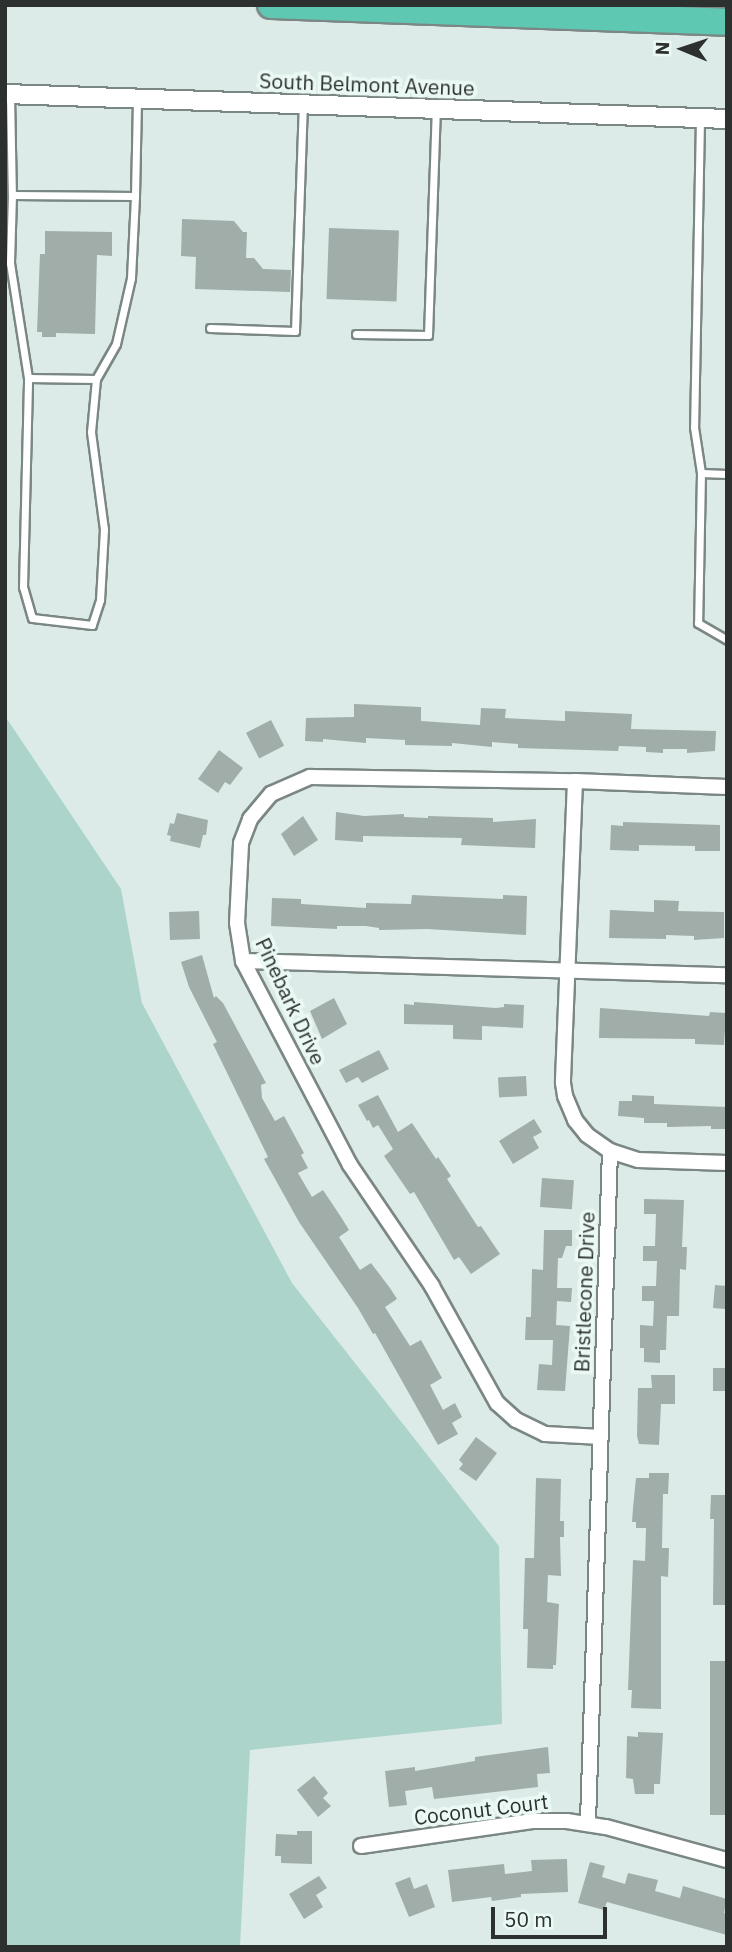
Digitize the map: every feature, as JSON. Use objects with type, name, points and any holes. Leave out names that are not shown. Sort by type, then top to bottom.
[{"type":"highway","points":[[271,5],[727,22]]},
{"type":"street","name":"South Belmont Avenue","points":[[8,95],[727,119]]},
{"type":"street","name":"Pinebark Drive","points":[[601,1437],[545,1434],[526,1427],[497,1403],[432,1286],[350,1165],[243,961],[237,923],[241,843],[250,819],[271,794],[310,777],[575,781],[727,787]]},
{"type":"street","points":[[575,781],[566,971],[565,1096],[575,1120],[587,1135],[610,1151],[638,1160],[727,1163]]},
{"type":"street","points":[[243,961],[727,975]]},
{"type":"street","name":"Bristlecone Drive","points":[[588,1823],[610,1151]]},
{"type":"street","name":"Coconut Court","points":[[361,1846],[532,1821],[588,1823],[727,1860]]},
{"type":"lane","points":[[8,95],[12,195],[10,263],[28,377],[23,587],[32,618],[92,625],[100,600],[104,529],[90,432],[96,379],[116,344],[131,278],[137,99]]},
{"type":"lane","points":[[209,328],[295,331],[303,105]]},
{"type":"lane","points":[[356,334],[428,335],[436,109]]},
{"type":"lane","points":[[700,118],[694,427],[701,473],[698,623],[727,640]]},
{"type":"lane","points":[[12,195],[135,196]]},
{"type":"lane","points":[[28,377],[96,379]]},
{"type":"lane","points":[[701,473],[727,474]]},
{"type":"green space","points":[[5,716],[121,889],[142,1003],[292,1283],[499,1546],[502,1724],[250,1750],[240,1947],[5,1947]]},
{"type":"building","points":[[182,219],[234,221],[243,232],[247,232],[246,258],[254,258],[263,269],[291,270],[290,292],[195,289],[196,257],[181,256]]},
{"type":"building","points":[[329,228],[399,230],[396,301],[327,299]]},
{"type":"building","points":[[45,231],[112,232],[112,256],[97,255],[95,334],[56,333],[56,337],[42,337],[42,332],[37,332],[40,254],[45,254]]},
{"type":"building","points":[[354,704],[421,707],[421,721],[480,725],[481,708],[506,709],[505,718],[565,721],[565,711],[632,714],[631,729],[716,731],[715,751],[687,753],[687,749],[663,749],[663,753],[646,752],[646,747],[619,746],[618,751],[518,748],[518,744],[492,742],[492,747],[452,743],[452,746],[405,745],[405,740],[366,738],[366,743],[323,739],[323,742],[305,741],[306,718],[354,717]]},
{"type":"building","points":[[271,720],[284,746],[259,759],[246,733]]},
{"type":"building","points":[[219,750],[243,768],[230,785],[225,782],[218,793],[198,779]]},
{"type":"building","points":[[336,812],[364,816],[404,814],[404,817],[493,818],[493,822],[536,819],[535,848],[461,845],[462,838],[363,836],[363,842],[335,840]]},
{"type":"building","points":[[177,813],[208,820],[206,835],[203,835],[200,848],[170,841],[171,836],[167,835],[170,823],[174,824]]},
{"type":"building","points":[[303,816],[318,840],[294,856],[281,834]]},
{"type":"building","points":[[623,822],[720,825],[720,851],[695,851],[695,846],[639,845],[639,851],[610,850],[611,825],[623,826]]},
{"type":"building","points":[[412,895],[503,899],[503,895],[527,896],[526,935],[427,929],[379,930],[366,926],[337,926],[337,929],[271,926],[272,898],[301,899],[301,904],[366,908],[366,903],[411,904]]},
{"type":"building","points":[[654,900],[679,901],[678,911],[724,912],[724,938],[694,940],[694,936],[666,935],[666,939],[609,938],[610,910],[654,912]]},
{"type":"building","points":[[199,911],[200,939],[170,940],[169,912]]},
{"type":"building","points":[[202,955],[214,998],[216,996],[223,1003],[266,1083],[261,1085],[262,1098],[275,1121],[284,1116],[304,1153],[301,1155],[308,1168],[298,1173],[312,1197],[323,1190],[341,1217],[349,1230],[339,1237],[360,1270],[371,1263],[390,1288],[397,1299],[385,1307],[410,1346],[421,1340],[442,1378],[430,1385],[443,1410],[455,1403],[462,1417],[452,1423],[458,1434],[438,1445],[375,1333],[373,1334],[299,1222],[264,1159],[268,1157],[213,1044],[217,1042],[189,987],[181,962]]},
{"type":"building","points":[[334,998],[347,1024],[322,1039],[310,1011]]},
{"type":"building","points":[[414,1002],[496,1008],[504,1007],[504,1004],[524,1005],[523,1028],[482,1026],[482,1040],[453,1039],[453,1025],[404,1024],[404,1004],[414,1005]]},
{"type":"building","points":[[600,1008],[709,1016],[710,1012],[726,1013],[724,1045],[695,1044],[695,1039],[599,1038]]},
{"type":"building","points":[[379,1050],[389,1069],[362,1083],[358,1077],[346,1083],[339,1070]]},
{"type":"building","points":[[526,1076],[527,1096],[499,1097],[498,1077]]},
{"type":"building","points":[[378,1095],[398,1132],[412,1123],[451,1176],[447,1179],[478,1227],[481,1226],[500,1254],[471,1274],[459,1257],[454,1260],[414,1192],[410,1194],[384,1156],[393,1149],[378,1125],[373,1128],[358,1105]]},
{"type":"building","points":[[632,1095],[654,1096],[654,1104],[727,1107],[727,1129],[711,1129],[711,1126],[667,1127],[667,1123],[644,1123],[644,1118],[618,1116],[619,1101],[632,1101]]},
{"type":"building","points":[[534,1119],[542,1132],[533,1137],[539,1148],[513,1164],[499,1141]]},
{"type":"building","points":[[542,1178],[574,1180],[572,1209],[540,1207]]},
{"type":"building","points":[[644,1199],[684,1200],[682,1247],[687,1247],[686,1270],[680,1269],[679,1316],[667,1316],[666,1350],[660,1350],[660,1363],[644,1362],[644,1348],[640,1348],[640,1325],[653,1326],[654,1301],[642,1301],[642,1286],[656,1286],[657,1261],[643,1261],[643,1246],[655,1246],[656,1214],[644,1214]]},
{"type":"building","points":[[544,1230],[572,1230],[572,1246],[566,1246],[562,1258],[558,1258],[557,1288],[572,1288],[571,1302],[557,1301],[556,1325],[570,1326],[565,1391],[537,1390],[539,1364],[552,1365],[553,1340],[525,1340],[526,1317],[531,1317],[532,1269],[543,1270]]},
{"type":"building","points":[[715,1285],[727,1286],[725,1309],[713,1308]]},
{"type":"building","points":[[713,1368],[727,1368],[727,1391],[713,1391]]},
{"type":"building","points":[[651,1375],[675,1375],[675,1404],[661,1404],[659,1445],[639,1444],[637,1436],[638,1388],[652,1388]]},
{"type":"building","points":[[476,1437],[497,1453],[476,1481],[459,1469],[463,1464],[459,1460]]},
{"type":"building","points":[[649,1473],[669,1473],[668,1494],[663,1494],[662,1548],[669,1548],[668,1577],[661,1576],[661,1709],[631,1708],[632,1690],[628,1690],[633,1560],[645,1561],[646,1528],[636,1528],[636,1522],[632,1522],[633,1508],[636,1478],[649,1478]]},
{"type":"building","points":[[536,1478],[561,1479],[560,1521],[564,1521],[564,1537],[560,1537],[561,1576],[548,1575],[547,1602],[559,1604],[556,1665],[553,1665],[553,1669],[527,1668],[528,1629],[523,1629],[525,1558],[534,1558]]},
{"type":"building","points":[[711,1495],[727,1495],[727,1605],[713,1605],[714,1519],[710,1519]]},
{"type":"building","points":[[710,1661],[727,1661],[727,1815],[710,1815]]},
{"type":"building","points":[[638,1732],[663,1733],[660,1784],[654,1784],[654,1794],[635,1794],[633,1779],[626,1778],[627,1736],[638,1737]]},
{"type":"building","points":[[548,1747],[550,1773],[537,1774],[538,1787],[434,1799],[432,1787],[405,1791],[407,1805],[389,1807],[385,1771],[415,1767],[415,1771],[475,1761],[475,1757]]},
{"type":"building","points":[[314,1776],[328,1793],[323,1798],[331,1806],[318,1817],[297,1790]]},
{"type":"building","points":[[297,1831],[312,1831],[312,1864],[281,1863],[281,1856],[275,1856],[276,1834],[297,1835]]},
{"type":"building","points":[[567,1859],[568,1892],[521,1894],[521,1897],[492,1901],[491,1897],[452,1902],[448,1870],[504,1864],[505,1874],[532,1871],[531,1860]]},
{"type":"building","points":[[590,1862],[605,1866],[602,1877],[625,1884],[628,1873],[658,1880],[655,1891],[680,1898],[683,1886],[727,1899],[724,1913],[727,1914],[727,1935],[607,1902],[604,1910],[578,1903]]},
{"type":"building","points":[[319,1876],[327,1888],[316,1895],[323,1907],[304,1919],[289,1894]]},
{"type":"building","points":[[410,1877],[414,1889],[427,1884],[435,1907],[409,1917],[395,1883]]}]
